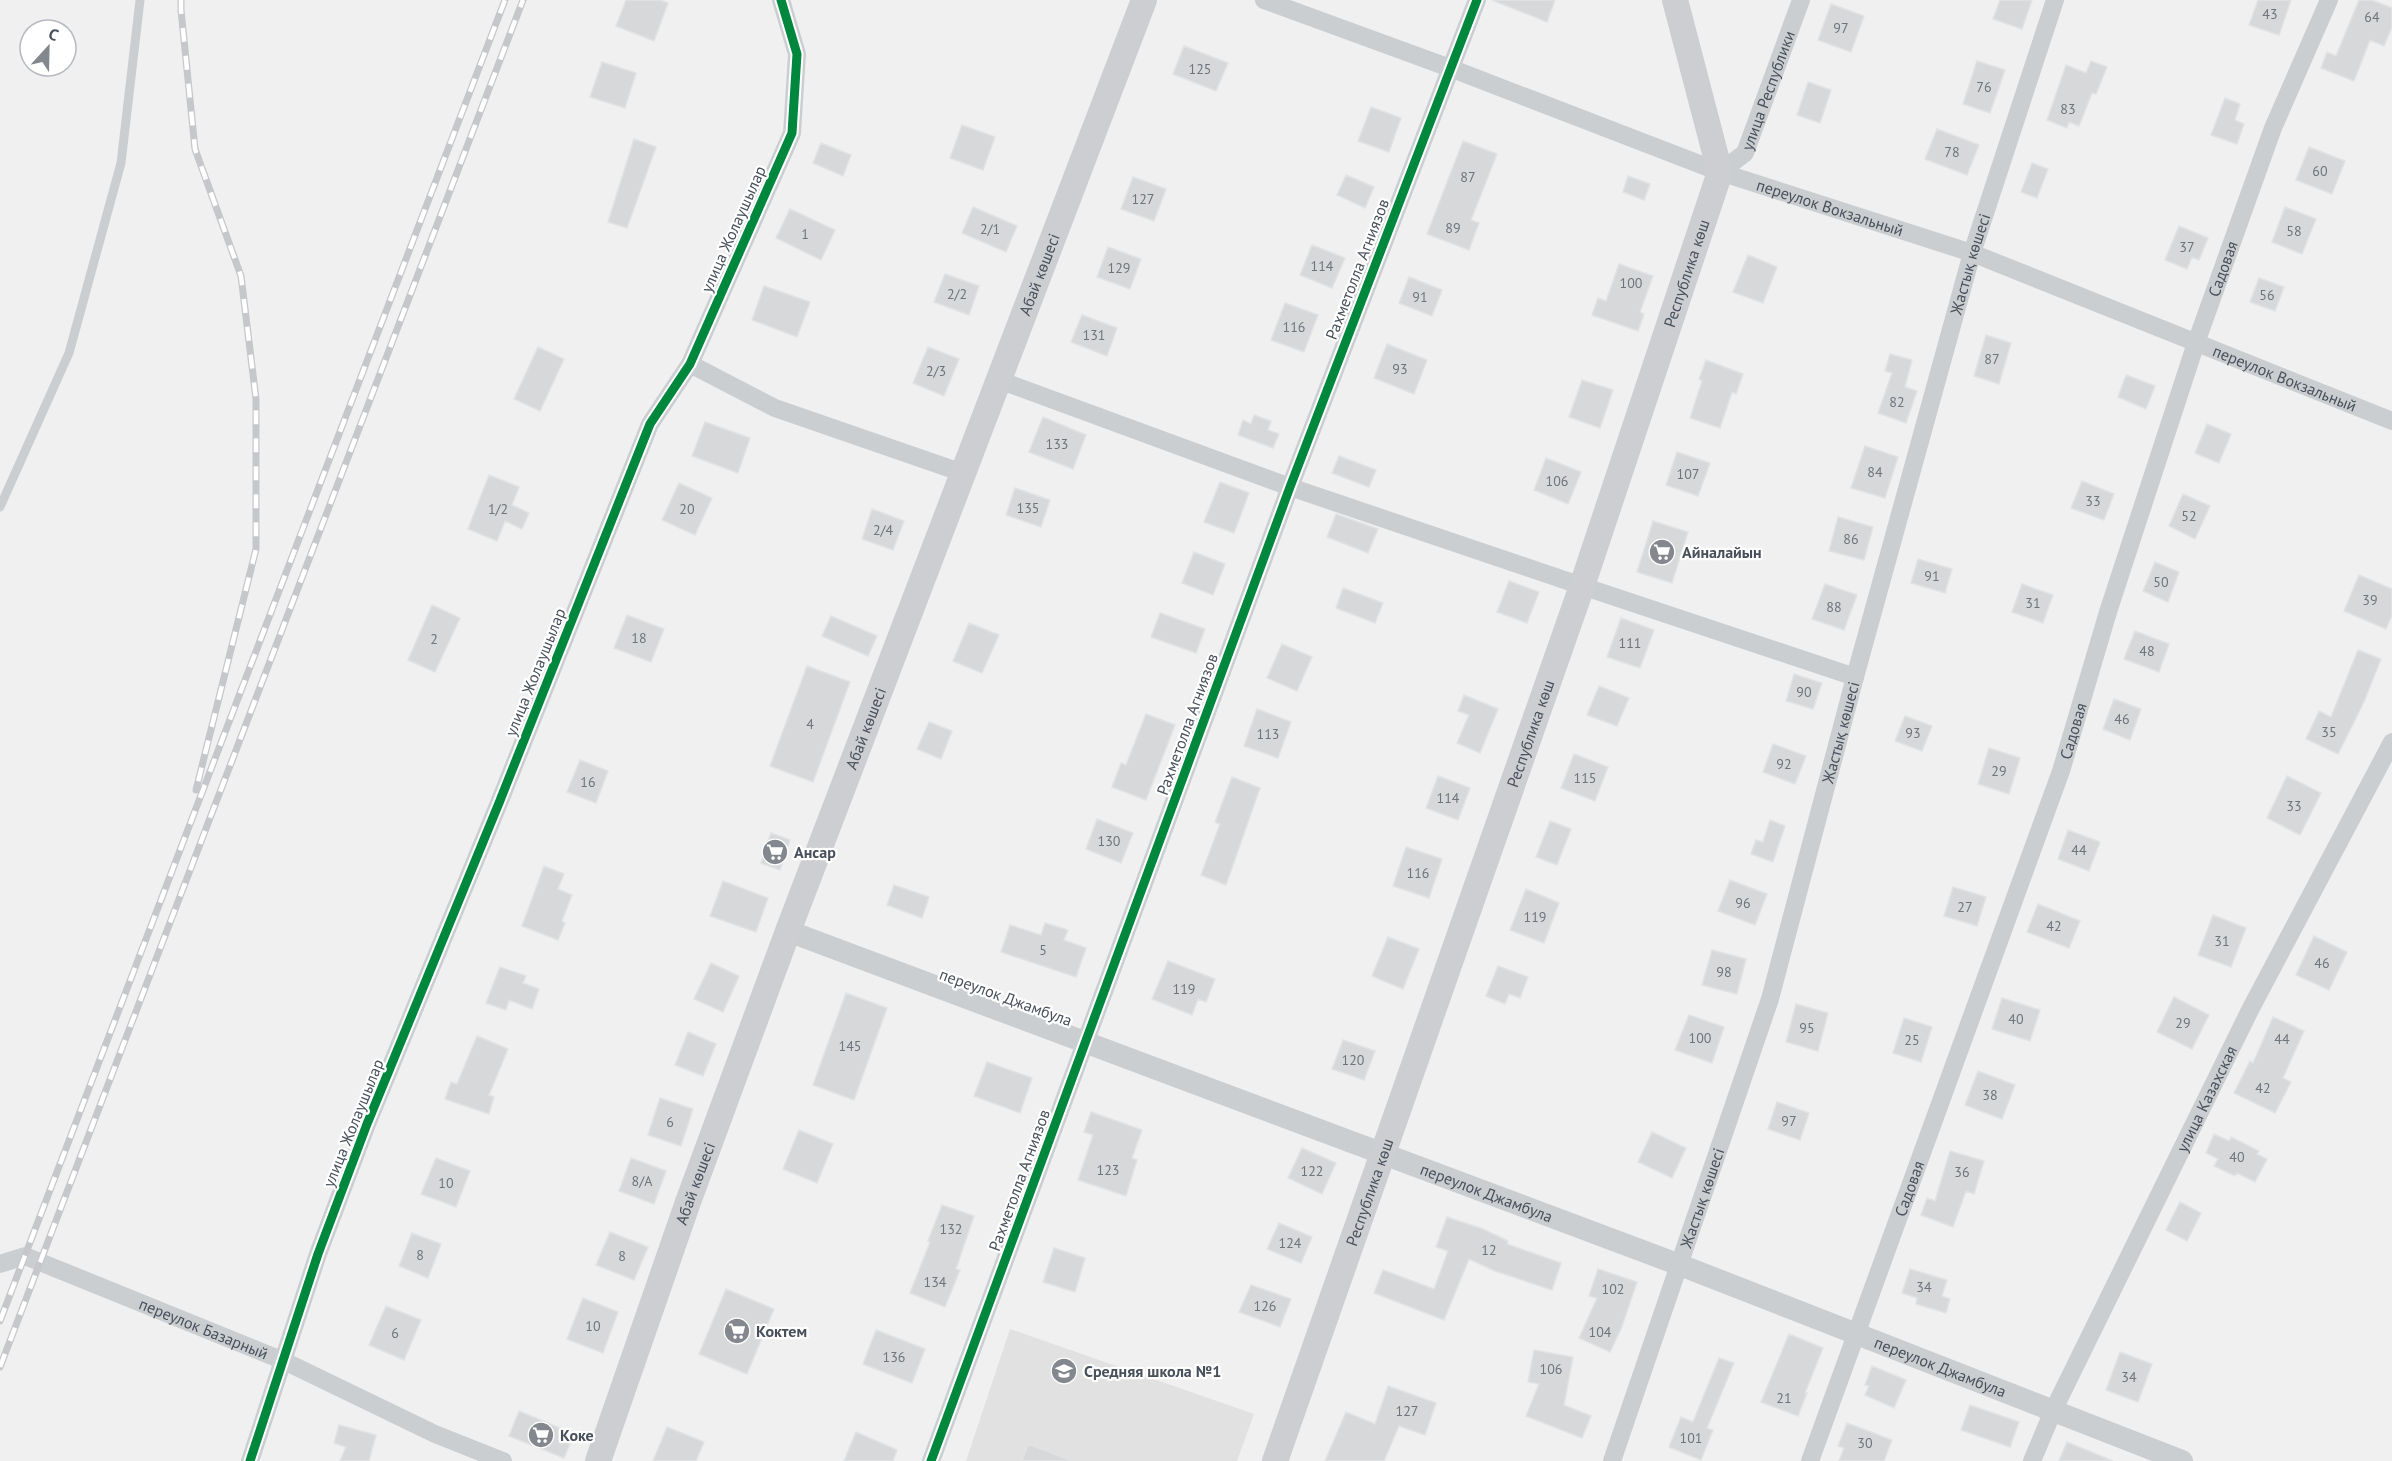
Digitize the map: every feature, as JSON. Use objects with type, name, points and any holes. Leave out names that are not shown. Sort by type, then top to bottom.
[{"type":"main road","name":"Абай көшесі","points":[[598,1461],[688,1202],[788,931],[1144,0]]},
{"type":"main road","points":[[1675,0],[1720,172]]},
{"type":"main road","name":"Республика көш","points":[[1275,1461],[1581,586],[1720,172]]},
{"type":"street","name":"улица Жолаушылар","points":[[250,1461],[318,1254],[367,1124],[491,823],[650,424],[690,364],[792,133],[797,54],[781,0]]},
{"type":"street","name":"переулок Вокзальный","points":[[1264,0],[1450,68],[1720,172],[1972,253],[2392,421]]},
{"type":"street","name":"Рахметолла Агниязов","points":[[931,1461],[1290,487],[1477,0]]},
{"type":"street","name":"улица Республики","points":[[1720,172],[1745,153],[1801,0]]},
{"type":"street","name":"Жастық көшесі","points":[[1612,1461],[1770,999],[1855,676],[1972,253],[2055,0]]},
{"type":"street","name":"Садовая","points":[[1810,1461],[2061,771],[2108,612],[2196,343],[2272,128],[2330,0]]},
{"type":"street","points":[[690,364],[775,408],[963,473]]},
{"type":"street","points":[[999,380],[1290,487],[1855,676]]},
{"type":"street","name":"улица Казахская","points":[[2032,1461],[2053,1411],[2250,1010],[2392,742]]},
{"type":"street","name":"переулок Джамбула","points":[[788,931],[1680,1265],[2182,1461]]},
{"type":"street","name":"переулок Базарный","points":[[0,1264],[25,1257],[284,1361],[435,1434],[503,1461]]},
{"type":"lane","points":[[0,507],[69,353],[121,163],[140,0]]},
{"type":"shaded area","name":"Средняя школа №1","points":[[1010,1329],[1254,1414],[1237,1461],[966,1461]]},
{"type":"building","points":[[626,0],[660,0],[668,3],[654,41],[616,26]]},
{"type":"building","points":[[1492,0],[1555,0],[1547,22]]},
{"type":"building","points":[[2000,0],[2032,0],[2022,29],[1993,19]]},
{"type":"building","points":[[2258,0],[2291,0],[2279,35],[2249,25]]},
{"type":"building","points":[[2359,0],[2372,0],[2392,8],[2392,27],[2384,46],[2370,40],[2354,81],[2321,68],[2327,52],[2336,56]]},
{"type":"building","points":[[1831,4],[1864,16],[1851,52],[1818,40]]},
{"type":"building","points":[[1184,46],[1228,63],[1216,91],[1173,74]]},
{"type":"building","points":[[1977,61],[2005,70],[1990,113],[1963,104]]},
{"type":"building","points":[[2091,61],[2107,67],[2096,94],[2092,93],[2079,126],[2069,122],[2067,128],[2047,120],[2066,65],[2086,73]]},
{"type":"building","points":[[602,62],[636,73],[625,108],[590,97]]},
{"type":"building","points":[[1808,82],[1831,90],[1820,123],[1797,115]]},
{"type":"building","points":[[2225,98],[2240,104],[2235,120],[2244,124],[2237,144],[2211,135]]},
{"type":"building","points":[[1371,107],[1401,118],[1389,152],[1358,141]]},
{"type":"building","points":[[962,125],[995,137],[983,170],[950,158]]},
{"type":"building","points":[[1937,129],[1979,145],[1967,175],[1925,159]]},
{"type":"building","points":[[634,139],[656,147],[627,228],[608,222]]},
{"type":"building","points":[[1463,141],[1497,154],[1471,220],[1479,223],[1469,250],[1427,234]]},
{"type":"building","points":[[821,143],[851,155],[843,176],[813,163]]},
{"type":"building","points":[[2309,147],[2345,161],[2332,194],[2296,180]]},
{"type":"building","points":[[2032,163],[2048,169],[2037,198],[2021,192]]},
{"type":"building","points":[[1346,175],[1374,187],[1365,208],[1337,195]]},
{"type":"building","points":[[1628,176],[1650,184],[1644,200],[1623,192]]},
{"type":"building","points":[[1133,177],[1166,189],[1154,221],[1121,209]]},
{"type":"building","points":[[973,207],[1017,226],[1006,252],[962,233]]},
{"type":"building","points":[[2285,207],[2316,219],[2302,254],[2272,242]]},
{"type":"building","points":[[790,209],[835,230],[821,260],[776,238]]},
{"type":"building","points":[[2179,226],[2208,238],[2199,260],[2192,257],[2187,269],[2165,260]]},
{"type":"building","points":[[1312,245],[1345,258],[1332,288],[1300,275]]},
{"type":"building","points":[[1108,247],[1141,259],[1130,289],[1097,277]]},
{"type":"building","points":[[1748,255],[1777,267],[1763,303],[1733,292]]},
{"type":"building","points":[[1619,264],[1653,276],[1640,312],[1644,314],[1638,331],[1592,315],[1598,298],[1606,301]]},
{"type":"building","points":[[945,274],[979,286],[969,315],[934,302]]},
{"type":"building","points":[[1409,277],[1442,290],[1432,316],[1399,303]]},
{"type":"building","points":[[2259,278],[2284,287],[2275,311],[2250,302]]},
{"type":"building","points":[[764,286],[810,302],[797,337],[752,320]]},
{"type":"building","points":[[1285,303],[1318,315],[1304,352],[1271,340]]},
{"type":"building","points":[[1082,315],[1117,328],[1107,356],[1071,342]]},
{"type":"building","points":[[1986,335],[2011,343],[1999,384],[1974,376]]},
{"type":"building","points":[[1387,344],[1427,360],[1414,394],[1374,378]]},
{"type":"building","points":[[538,347],[564,359],[540,411],[514,399]]},
{"type":"building","points":[[928,347],[959,359],[944,396],[913,383]]},
{"type":"building","points":[[1890,354],[1912,360],[1905,387],[1917,391],[1906,423],[1878,413],[1892,373],[1885,371]]},
{"type":"building","points":[[1706,360],[1743,374],[1736,394],[1732,392],[1720,428],[1690,418]]},
{"type":"building","points":[[2126,375],[2155,386],[2146,409],[2118,397]]},
{"type":"building","points":[[1582,380],[1613,390],[1600,428],[1569,417]]},
{"type":"building","points":[[1254,415],[1271,421],[1268,430],[1279,434],[1273,448],[1238,435],[1243,420],[1251,424]]},
{"type":"building","points":[[1043,417],[1086,435],[1073,469],[1029,452]]},
{"type":"building","points":[[705,422],[750,438],[738,473],[692,456]]},
{"type":"building","points":[[2207,424],[2231,434],[2219,463],[2195,453]]},
{"type":"building","points":[[1865,446],[1898,457],[1885,498],[1851,488]]},
{"type":"building","points":[[1677,452],[1710,463],[1698,496],[1666,485]]},
{"type":"building","points":[[1339,456],[1376,470],[1369,487],[1332,473]]},
{"type":"building","points":[[1546,458],[1581,472],[1568,504],[1534,490]]},
{"type":"building","points":[[489,475],[519,487],[512,505],[529,513],[522,529],[505,521],[497,541],[468,529]]},
{"type":"building","points":[[2082,481],[2114,494],[2104,520],[2071,508]]},
{"type":"building","points":[[1220,482],[1249,493],[1234,533],[1204,522]]},
{"type":"building","points":[[679,483],[712,498],[695,535],[662,520]]},
{"type":"building","points":[[1015,488],[1050,500],[1041,527],[1006,515]]},
{"type":"building","points":[[2183,494],[2210,506],[2195,539],[2169,526]]},
{"type":"building","points":[[872,509],[904,521],[893,550],[862,539]]},
{"type":"building","points":[[1336,514],[1378,529],[1368,553],[1327,537]]},
{"type":"building","points":[[1838,517],[1873,527],[1864,560],[1829,551]]},
{"type":"building","name":"Айналайын","points":[[1653,521],[1688,532],[1672,583],[1637,572]]},
{"type":"building","points":[[1194,552],[1225,564],[1213,595],[1182,583]]},
{"type":"building","points":[[1918,559],[1952,569],[1945,593],[1911,583]]},
{"type":"building","points":[[2155,562],[2179,572],[2168,602],[2143,591]]},
{"type":"building","points":[[2359,575],[2392,589],[2392,615],[2386,629],[2344,611]]},
{"type":"building","points":[[1509,581],[1539,592],[1527,623],[1497,612]]},
{"type":"building","points":[[1825,584],[1857,595],[1844,630],[1812,619]]},
{"type":"building","points":[[2022,584],[2053,595],[2043,623],[2012,612]]},
{"type":"building","points":[[1343,588],[1383,603],[1375,623],[1336,608]]},
{"type":"building","points":[[432,605],[460,618],[435,672],[408,660]]},
{"type":"building","points":[[1160,613],[1205,629],[1196,653],[1151,637]]},
{"type":"building","points":[[627,615],[664,629],[651,662],[614,648]]},
{"type":"building","points":[[831,616],[877,636],[868,656],[822,636]]},
{"type":"building","points":[[1621,618],[1654,630],[1640,668],[1607,657]]},
{"type":"building","points":[[969,623],[999,635],[982,673],[953,661]]},
{"type":"building","points":[[2135,631],[2169,644],[2159,672],[2124,659]]},
{"type":"building","points":[[1282,644],[1312,657],[1297,691],[1267,678]]},
{"type":"building","points":[[2358,650],[2381,659],[2364,702],[2338,754],[2306,739],[2319,711],[2331,717]]},
{"type":"building","points":[[807,666],[850,682],[813,782],[770,766]]},
{"type":"building","points":[[1794,674],[1822,683],[1813,709],[1786,701]]},
{"type":"building","points":[[1599,686],[1629,698],[1617,726],[1587,715]]},
{"type":"building","points":[[1464,695],[1498,709],[1480,753],[1457,743],[1469,715],[1458,711]]},
{"type":"building","points":[[2114,699],[2141,709],[2130,740],[2103,729]]},
{"type":"building","points":[[1257,709],[1291,722],[1278,758],[1244,746]]},
{"type":"building","points":[[1146,714],[1175,725],[1146,800],[1112,787],[1121,763],[1126,765]]},
{"type":"building","points":[[1905,716],[1932,726],[1922,751],[1895,741]]},
{"type":"building","points":[[929,722],[952,731],[941,759],[917,749]]},
{"type":"building","points":[[1773,744],[1806,756],[1795,784],[1763,772]]},
{"type":"building","points":[[1989,748],[2020,758],[2009,794],[1978,784]]},
{"type":"building","points":[[1574,754],[1608,767],[1595,801],[1561,788]]},
{"type":"building","points":[[580,760],[608,771],[596,803],[567,792]]},
{"type":"building","points":[[1438,776],[1470,788],[1458,820],[1426,808]]},
{"type":"building","points":[[2287,776],[2321,793],[2300,835],[2267,818]]},
{"type":"building","points":[[1232,777],[1260,788],[1226,885],[1201,875],[1220,824],[1215,822]]},
{"type":"building","points":[[1097,819],[1133,833],[1121,863],[1086,849]]},
{"type":"building","points":[[1770,820],[1785,826],[1773,862],[1751,854],[1756,840],[1763,842]]},
{"type":"building","points":[[1550,821],[1571,829],[1557,865],[1536,857]]},
{"type":"building","points":[[2068,830],[2100,842],[2089,871],[2058,859]]},
{"type":"building","name":"Ансар","points":[[771,833],[790,840],[780,870],[761,863]]},
{"type":"building","points":[[1406,847],[1442,859],[1429,898],[1393,886]]},
{"type":"building","points":[[544,866],[564,874],[558,889],[572,895],[562,921],[565,923],[558,940],[522,926]]},
{"type":"building","points":[[1730,880],[1767,894],[1755,925],[1718,911]]},
{"type":"building","points":[[723,881],[768,898],[756,932],[710,916]]},
{"type":"building","points":[[894,885],[929,897],[922,918],[887,905]]},
{"type":"building","points":[[1953,887],[1986,897],[1977,926],[1944,916]]},
{"type":"building","points":[[1526,889],[1559,903],[1544,943],[1510,930]]},
{"type":"building","points":[[2038,904],[2080,921],[2069,948],[2027,932]]},
{"type":"building","points":[[2213,915],[2246,928],[2231,967],[2198,955]]},
{"type":"building","points":[[1045,923],[1068,930],[1064,940],[1086,948],[1076,977],[1001,952],[1010,925],[1041,935]]},
{"type":"building","points":[[2314,936],[2347,952],[2329,990],[2296,975]]},
{"type":"building","points":[[1388,937],[1419,949],[1403,989],[1372,976]]},
{"type":"building","points":[[1712,950],[1746,959],[1737,994],[1702,985]]},
{"type":"building","points":[[1168,961],[1215,979],[1206,1002],[1198,999],[1192,1015],[1152,999]]},
{"type":"building","points":[[711,963],[739,976],[723,1012],[694,999]]},
{"type":"building","points":[[1498,966],[1528,977],[1520,998],[1509,994],[1505,1004],[1486,996]]},
{"type":"building","points":[[500,967],[526,976],[523,983],[539,989],[532,1009],[509,1000],[506,1010],[486,1003]]},
{"type":"building","points":[[846,993],[887,1008],[854,1100],[813,1085]]},
{"type":"building","points":[[2174,997],[2209,1015],[2192,1049],[2157,1032]]},
{"type":"building","points":[[2002,998],[2040,1010],[2030,1041],[1992,1029]]},
{"type":"building","points":[[1796,1004],[1828,1013],[1818,1051],[1786,1042]]},
{"type":"building","points":[[1689,1015],[1724,1027],[1712,1063],[1675,1050]]},
{"type":"building","points":[[2273,1017],[2304,1031],[2283,1078],[2291,1082],[2275,1113],[2234,1093],[2250,1061],[2253,1063]]},
{"type":"building","points":[[1904,1018],[1932,1027],[1921,1062],[1893,1053]]},
{"type":"building","points":[[688,1032],[716,1044],[703,1076],[675,1065]]},
{"type":"building","points":[[477,1036],[508,1049],[489,1095],[494,1097],[489,1114],[445,1099],[451,1082],[457,1084]]},
{"type":"building","points":[[1343,1040],[1375,1051],[1364,1080],[1332,1069]]},
{"type":"building","points":[[987,1062],[1032,1078],[1020,1113],[974,1096]]},
{"type":"building","points":[[1978,1071],[2015,1085],[2002,1119],[1965,1105]]},
{"type":"building","points":[[660,1098],[693,1109],[681,1146],[648,1135]]},
{"type":"building","points":[[1777,1102],[1809,1113],[1800,1140],[1768,1129]]},
{"type":"building","points":[[1091,1112],[1142,1130],[1132,1158],[1137,1160],[1126,1196],[1078,1180],[1093,1135],[1084,1132]]},
{"type":"building","points":[[799,1130],[833,1144],[817,1183],[783,1169]]},
{"type":"building","points":[[1652,1132],[1686,1148],[1672,1178],[1638,1162]]},
{"type":"building","points":[[2214,1134],[2229,1141],[2231,1137],[2259,1151],[2257,1154],[2267,1159],[2255,1182],[2237,1173],[2235,1176],[2214,1166],[2218,1159],[2206,1153]]},
{"type":"building","points":[[1302,1148],[1336,1163],[1322,1194],[1288,1178]]},
{"type":"building","points":[[1950,1151],[1984,1161],[1974,1194],[1966,1191],[1953,1227],[1921,1215],[1927,1198],[1935,1201]]},
{"type":"building","points":[[436,1158],[470,1171],[456,1207],[421,1194]]},
{"type":"building","points":[[631,1158],[666,1171],[654,1204],[619,1191]]},
{"type":"building","points":[[2180,1202],[2201,1213],[2187,1241],[2166,1230]]},
{"type":"building","points":[[942,1205],[974,1216],[956,1269],[960,1270],[945,1307],[910,1293]]},
{"type":"building","points":[[1447,1217],[1483,1229],[1508,1241],[1507,1244],[1561,1263],[1552,1290],[1495,1271],[1469,1259],[1444,1320],[1374,1293],[1383,1270],[1434,1289],[1448,1251],[1436,1247]]},
{"type":"building","points":[[1279,1223],[1312,1237],[1301,1263],[1267,1249]]},
{"type":"building","points":[[610,1232],[648,1247],[634,1280],[596,1265]]},
{"type":"building","points":[[412,1233],[441,1244],[428,1278],[399,1266]]},
{"type":"building","points":[[1054,1248],[1085,1258],[1075,1292],[1043,1282]]},
{"type":"building","points":[[1598,1269],[1637,1282],[1621,1329],[1610,1352],[1579,1338],[1597,1298],[1589,1296]]},
{"type":"building","points":[[1910,1269],[1947,1280],[1942,1296],[1950,1299],[1946,1313],[1916,1304],[1917,1298],[1902,1293]]},
{"type":"building","points":[[1251,1285],[1291,1299],[1280,1327],[1239,1312]]},
{"type":"building","name":"Коктем","points":[[726,1289],[774,1309],[747,1374],[699,1354]]},
{"type":"building","points":[[583,1298],[618,1312],[603,1353],[567,1339]]},
{"type":"building","points":[[386,1306],[421,1320],[404,1360],[369,1345]]},
{"type":"building","points":[[876,1330],[925,1349],[912,1383],[863,1364]]},
{"type":"building","points":[[1789,1334],[1823,1348],[1798,1416],[1761,1402]]},
{"type":"building","points":[[1534,1350],[1573,1357],[1564,1405],[1591,1416],[1582,1438],[1526,1416],[1539,1384],[1528,1382]]},
{"type":"building","points":[[2120,1352],[2152,1364],[2138,1402],[2106,1390]]},
{"type":"building","points":[[1719,1358],[1734,1363],[1707,1428],[1713,1430],[1701,1460],[1669,1447],[1681,1417],[1693,1422]]},
{"type":"building","points":[[1872,1366],[1906,1380],[1894,1408],[1865,1395],[1869,1386],[1865,1385]]},
{"type":"building","points":[[1388,1386],[1436,1403],[1425,1435],[1399,1426],[1384,1461],[1325,1461],[1346,1412],[1375,1424]]},
{"type":"building","points":[[1970,1405],[2019,1422],[2010,1447],[1961,1430]]},
{"type":"building","name":"Коке","points":[[519,1411],[574,1434],[564,1458],[509,1436]]},
{"type":"building","points":[[1847,1423],[1892,1440],[1884,1461],[1839,1461],[1844,1448],[1838,1446]]},
{"type":"building","points":[[339,1425],[376,1435],[369,1461],[340,1461],[346,1447],[334,1443]]},
{"type":"building","points":[[667,1427],[704,1442],[696,1461],[653,1461]]},
{"type":"building","points":[[856,1432],[897,1450],[893,1461],[844,1461]]},
{"type":"building","points":[[2067,1442],[2113,1461],[2059,1461]]},
{"type":"building","points":[[1028,1444],[1068,1459],[1068,1461],[1022,1461]]},
{"type":"railway","points":[[181,0],[195,149],[241,276],[256,399],[256,549],[196,790]]},
{"type":"railway","points":[[0,1321],[505,0]]},
{"type":"railway","points":[[0,1367],[523,0]]},
{"type":"cycle path","points":[[250,1461],[318,1254],[367,1124],[499,803],[650,424],[690,364],[792,133],[797,54],[781,0]]},
{"type":"cycle path","points":[[931,1461],[1290,487],[1477,0]]},
{"type":"place","name":"Айналайын","points":[[1662,552]]},
{"type":"place","name":"Ансар","points":[[775,852]]},
{"type":"place","name":"Коктем","points":[[737,1331]]},
{"type":"place","name":"Средняя школа №1","points":[[1064,1371]]},
{"type":"place","name":"Коке","points":[[541,1435]]}]
